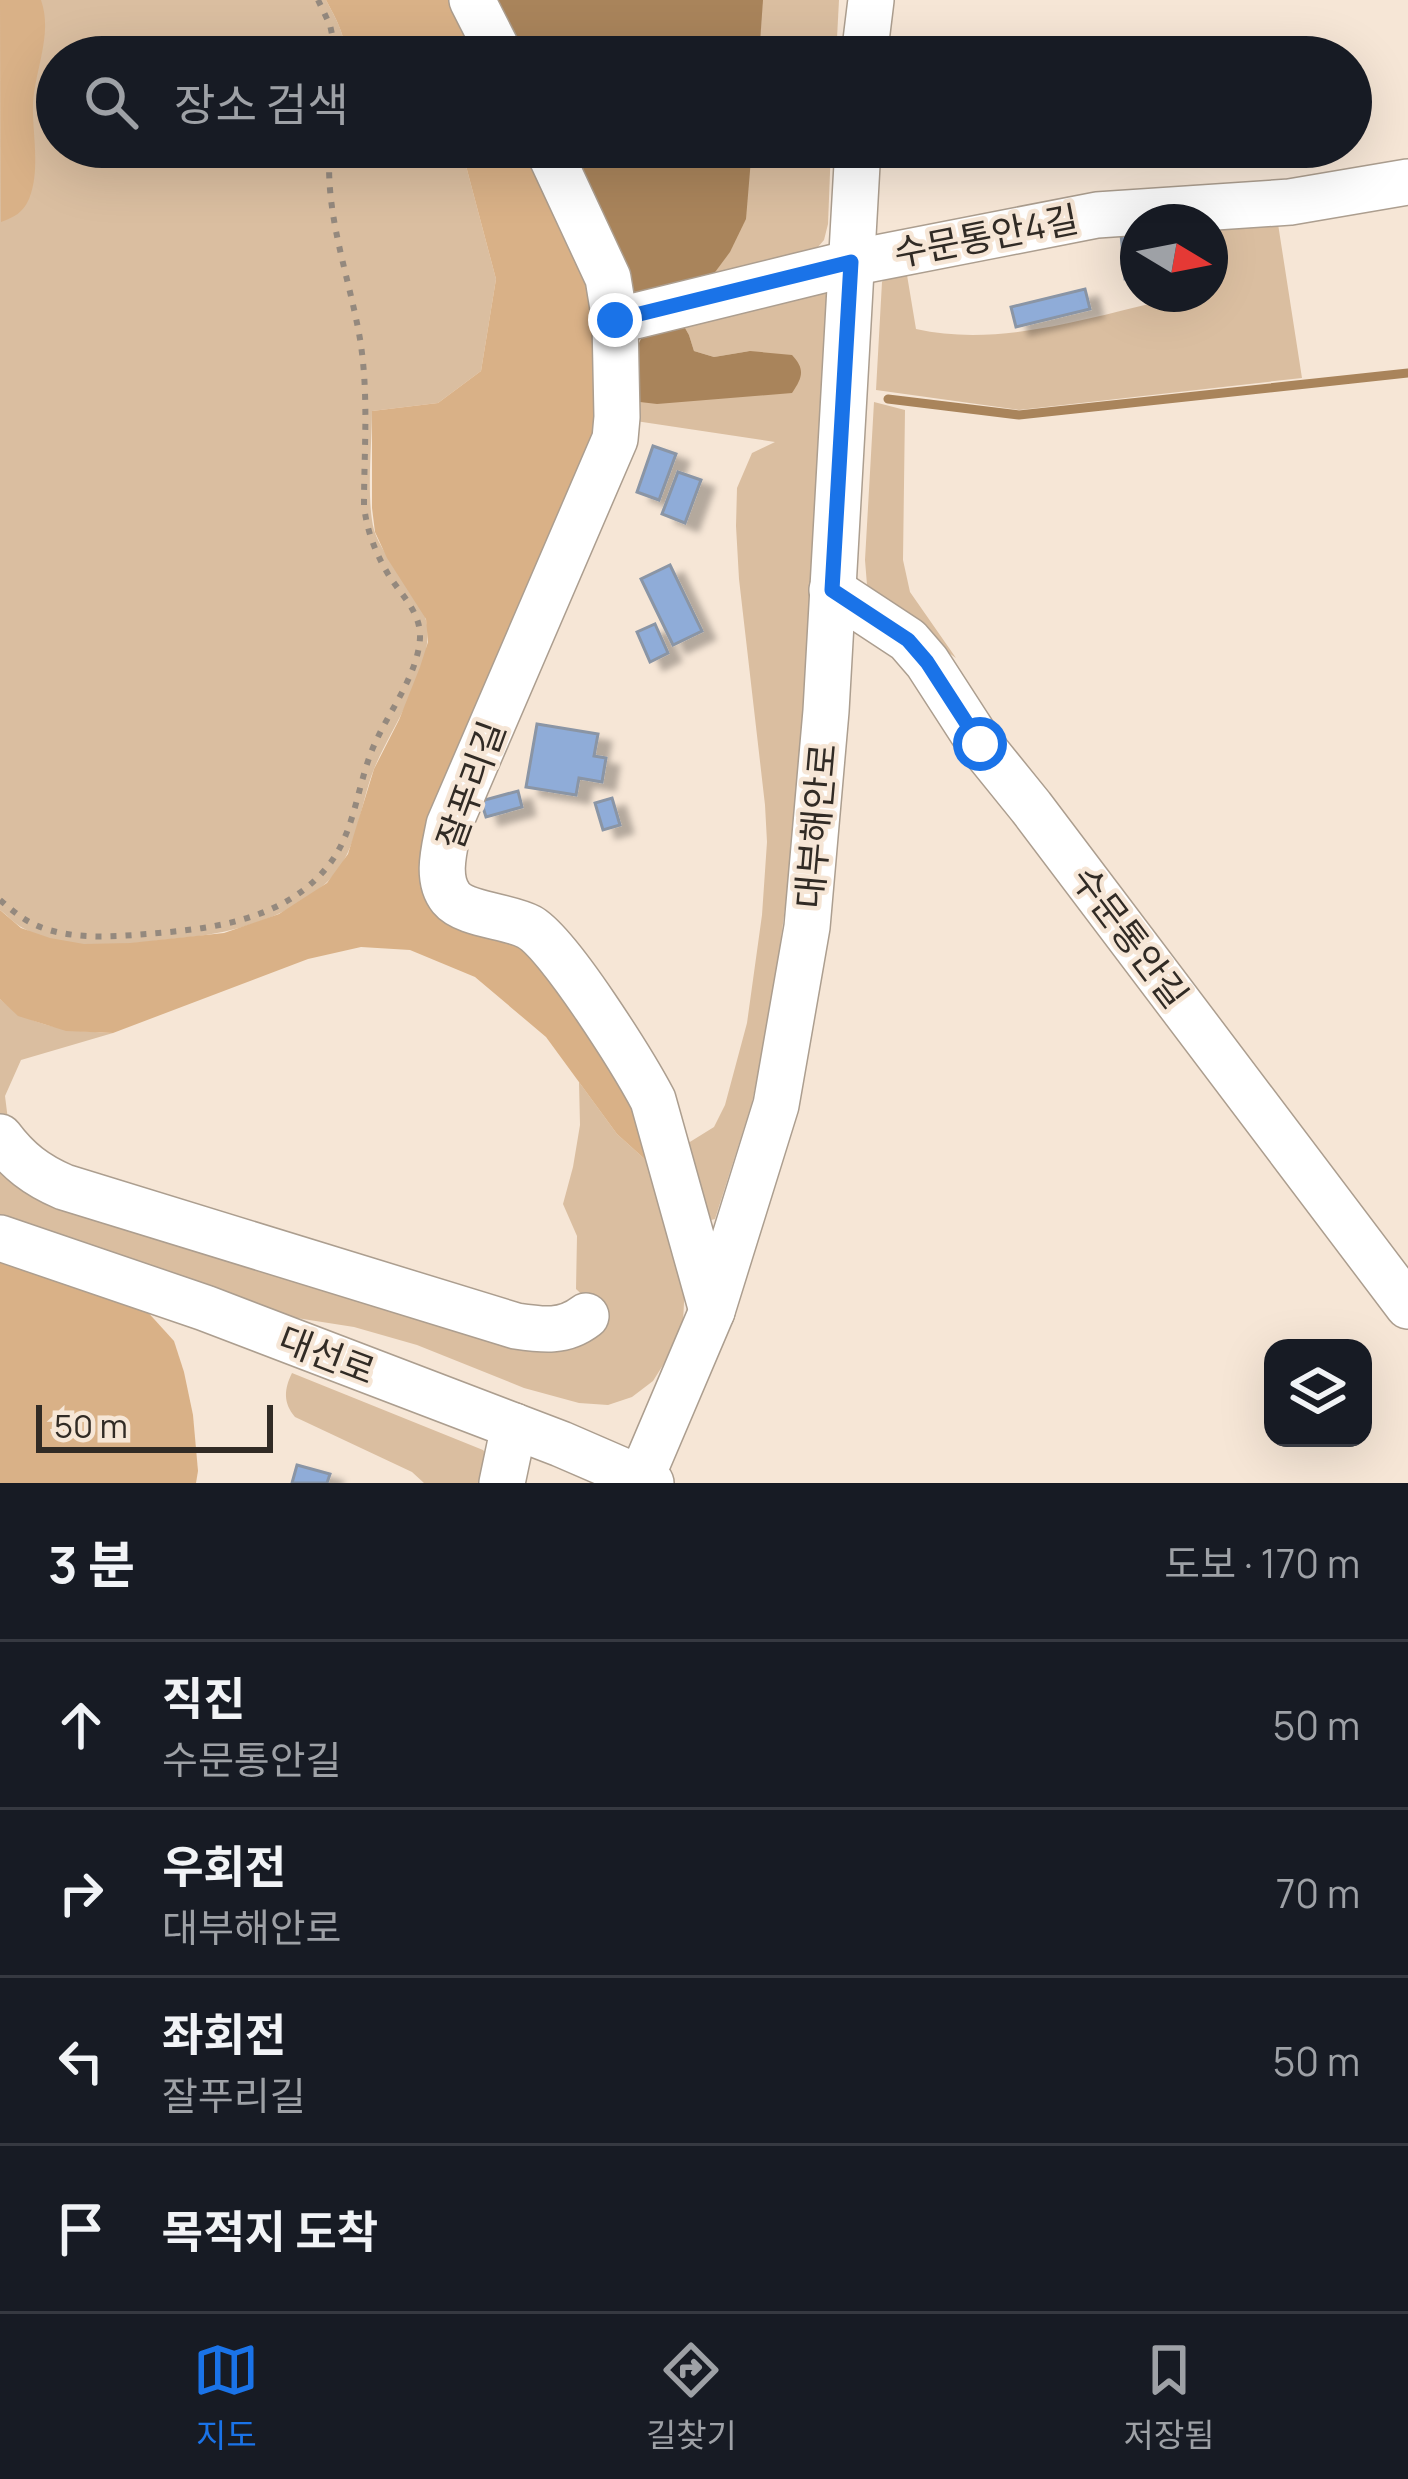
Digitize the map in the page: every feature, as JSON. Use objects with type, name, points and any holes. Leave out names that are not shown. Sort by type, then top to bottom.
[{"type":"street","points":[[472,0],[490,36]]},
{"type":"street","points":[[867,36],[871,0]]},
{"type":"street","name":"잘푸리길","points":[[558,168],[627,318],[614,439],[449,825],[442,860],[444,883],[463,906],[532,928],[559,957],[637,1069],[653,1100],[712,1311]]},
{"type":"street","name":"대부해안로","points":[[646,1480],[712,1311],[776,1105],[807,927],[826,712],[857,168]]},
{"type":"street","name":"수문통안4길","points":[[851,262],[1097,214],[1289,202],[1408,182]]},
{"type":"street","points":[[627,318],[851,262]]},
{"type":"street","name":"수문통안길","points":[[832,590],[908,640],[927,662],[980,744],[1408,1306]]},
{"type":"street","points":[[0,1137],[17,1160],[64,1187],[301,1262],[516,1326],[548,1331],[573,1326],[586,1316]]},
{"type":"street","name":"대선로","points":[[0,1238],[194,1303],[646,1480]]},
{"type":"street","points":[[502,1483],[514,1426]]},
{"type":"path","points":[[317,0],[332,36]]},
{"type":"path","points":[[0,900],[24,920],[78,935],[122,936],[222,926],[296,896],[315,881],[343,842],[364,767],[411,670],[420,637],[414,611],[388,575],[367,527],[365,378],[329,196],[330,168]]},
{"type":"shaded area","points":[[0,0],[326,0],[342,36],[36,36],[36,168],[467,168],[496,279],[481,371],[438,403],[372,411],[374,530],[424,612],[424,661],[374,769],[351,845],[336,873],[279,914],[191,937],[82,944],[40,936],[0,910]]},
{"type":"shaded area","points":[[0,0],[41,0],[45,26],[44,36],[36,36],[33,188],[21,211],[1,222]]},
{"type":"shaded area","points":[[326,0],[465,0],[483,36],[342,36]]},
{"type":"shaded area","points":[[482,0],[763,0],[760,36],[499,36]]},
{"type":"shaded area","points":[[576,0],[839,0],[837,36],[597,36]]},
{"type":"shaded area","points":[[467,168],[548,168],[601,283],[605,434],[432,868],[531,937],[639,1084],[648,1162],[617,1134],[546,1037],[475,977],[410,950],[361,947],[308,959],[113,1033],[66,1031],[18,1016],[0,999],[0,910],[21,928],[84,944],[224,933],[279,914],[327,883],[348,854],[374,769],[399,720],[428,642],[426,619],[375,532],[372,411],[438,403],[481,371],[496,279]]},
{"type":"shaded area","points":[[565,168],[750,168],[746,219],[707,283],[645,297],[631,291]]},
{"type":"shaded area","points":[[628,168],[830,168],[828,224],[824,240],[812,254],[707,283]]},
{"type":"shaded area","points":[[1276,211],[1302,378],[1019,410],[876,390],[882,282],[905,263],[916,329],[946,334],[1038,329],[1120,311],[1228,312],[1228,219]]},
{"type":"shaded area","points":[[830,279],[797,818],[774,991],[752,1103],[715,1219],[707,1221],[685,1145],[714,1127],[725,1105],[747,1023],[767,842],[739,579],[737,488],[752,453],[775,442],[629,420],[630,389],[750,351],[714,357],[694,351],[680,319]]},
{"type":"shaded area","points":[[680,319],[694,351],[714,357],[750,351],[792,355],[801,369],[796,387],[792,393],[640,402],[631,375],[645,330]]},
{"type":"shaded area","points":[[874,402],[905,410],[903,560],[910,592],[956,658],[875,599],[867,585]]},
{"type":"shaded area","points":[[0,999],[39,1022],[113,1033],[21,1060],[5,1096],[10,1136],[0,1116]]},
{"type":"shaded area","points":[[579,1082],[617,1134],[648,1162],[686,1263],[683,1323],[670,1354],[653,1381],[632,1397],[608,1405],[579,1403],[524,1388],[417,1345],[354,1327],[271,1314],[0,1217],[0,1157],[521,1339],[602,1313],[576,1289],[577,1236],[563,1204],[580,1125]]},
{"type":"shaded area","points":[[0,1257],[144,1308],[174,1341],[193,1415],[196,1483],[0,1483]]},
{"type":"shaded area","points":[[292,1373],[483,1450],[488,1456],[488,1483],[424,1483],[412,1472],[295,1417],[286,1396]]},
{"type":"building","points":[[1085,289],[1090,309],[1016,327],[1011,307]]},
{"type":"building","points":[[653,446],[676,454],[659,500],[637,492]]},
{"type":"building","points":[[678,472],[701,480],[685,523],[662,514]]},
{"type":"building","points":[[670,565],[702,631],[673,645],[641,579]]},
{"type":"building","points":[[655,624],[668,653],[650,662],[637,632]]},
{"type":"building","points":[[537,724],[598,734],[594,756],[606,758],[602,782],[579,778],[576,795],[526,787]]},
{"type":"building","points":[[518,791],[522,807],[486,817],[481,801]]},
{"type":"building","points":[[612,798],[620,825],[603,830],[595,803]]},
{"type":"building","points":[[297,1465],[330,1474],[327,1483],[292,1483]]},
{"type":"waterway","points":[[888,399],[1019,415],[1408,373]]},
{"type":"route","points":[[615,320],[851,262],[832,590],[908,640],[980,744]]}]
